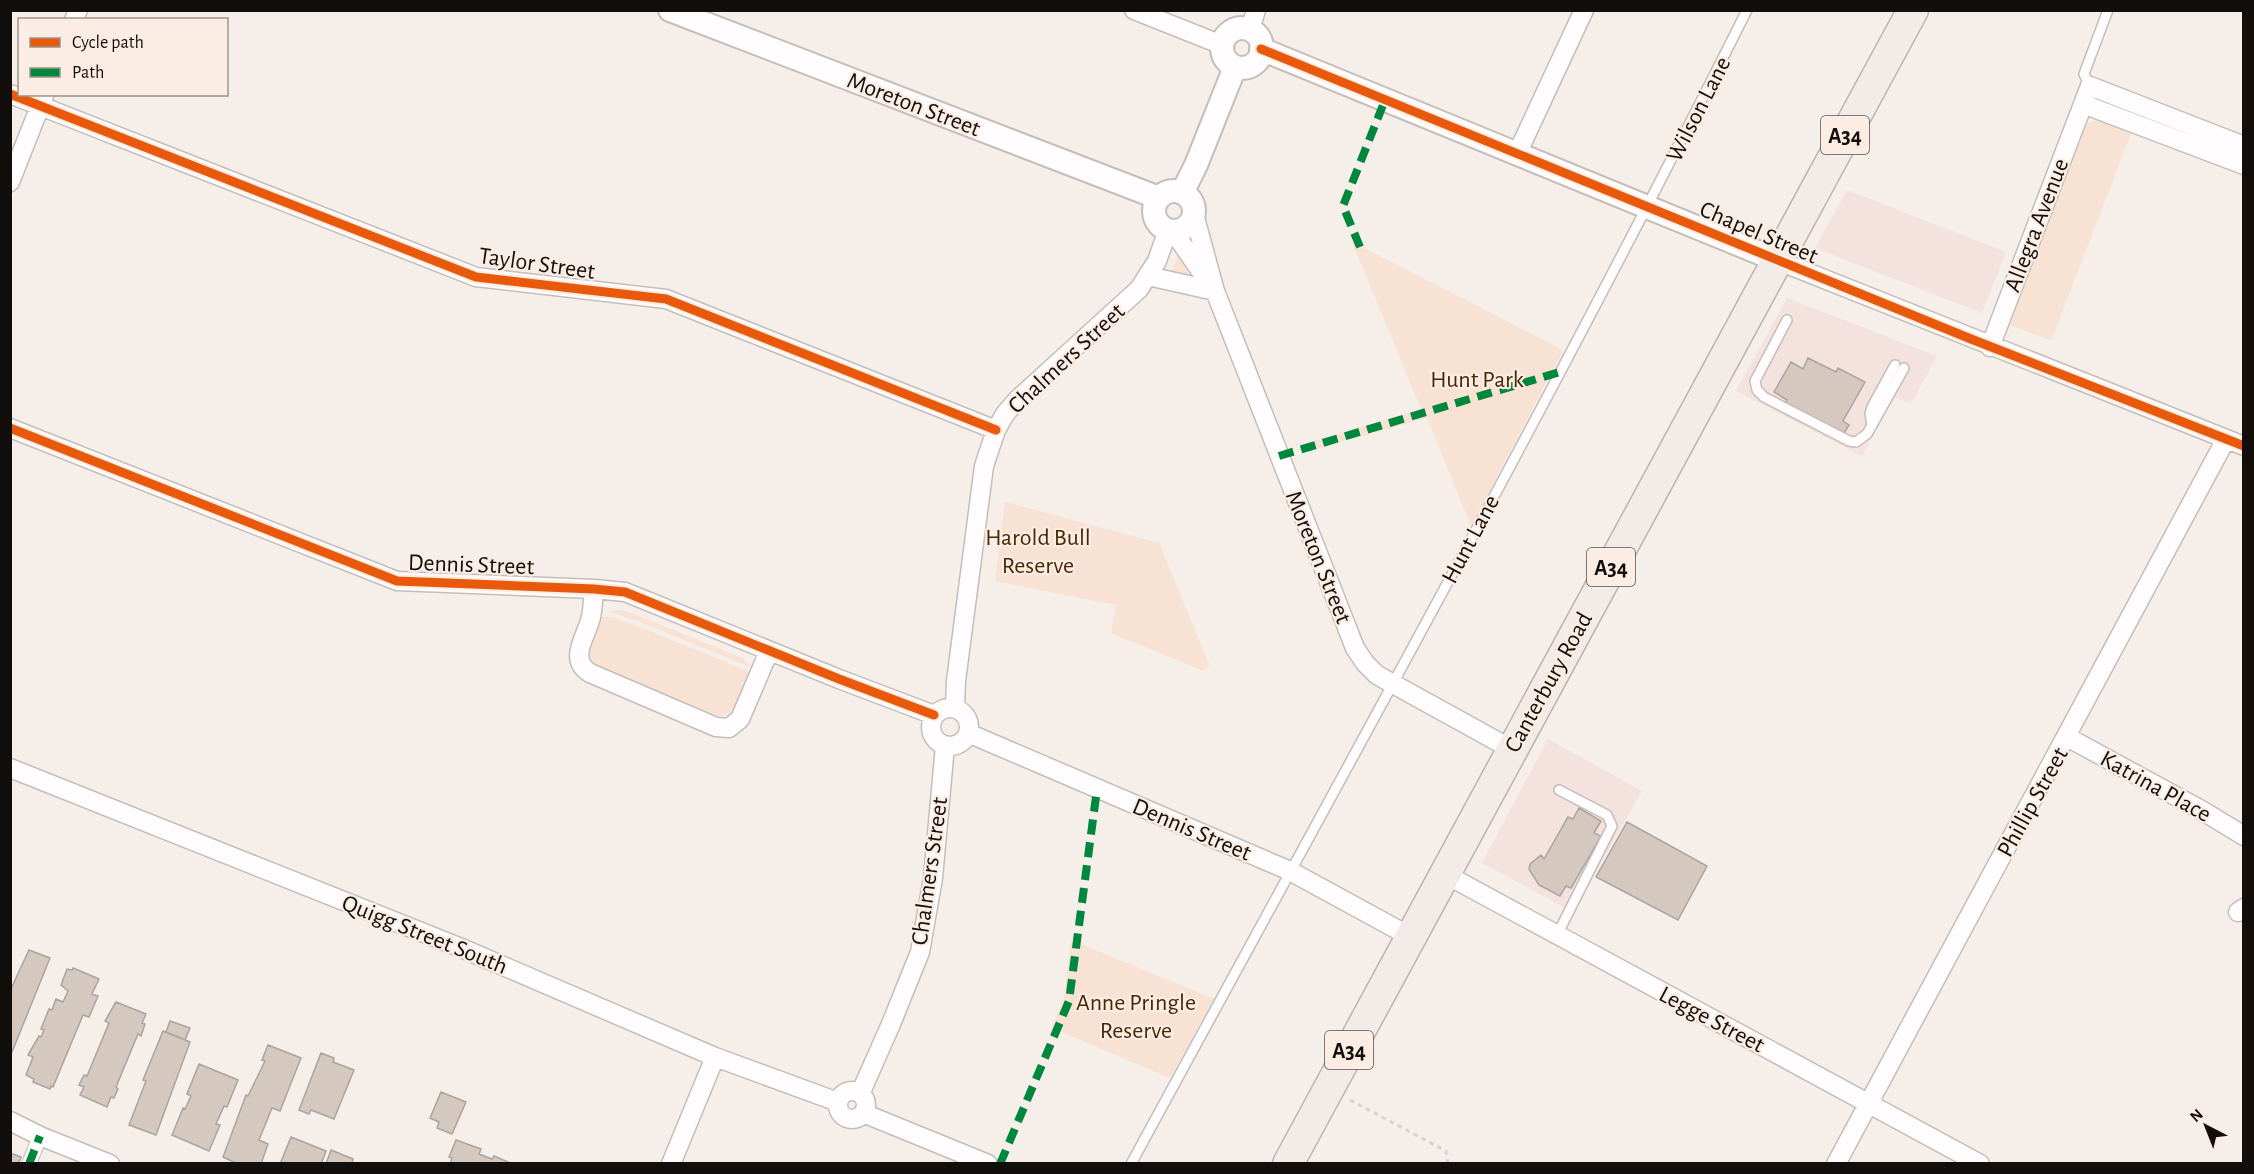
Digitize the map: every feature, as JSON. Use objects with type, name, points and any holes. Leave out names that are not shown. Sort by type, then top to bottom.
[{"type":"highway","name":"Canterbury Road","points":[[1288,1164],[1913,10]]},
{"type":"street","name":"Moreton Street","points":[[670,10],[1159,198]]},
{"type":"street","points":[[1134,10],[1222,45]]},
{"type":"street","points":[[1517,154],[1584,10]]},
{"type":"street","points":[[1256,30],[1260,55],[1253,65],[1235,67],[1226,60],[1222,45],[1224,39],[1232,31],[1256,30]]},
{"type":"street","name":"Chapel Street","points":[[1256,30],[1517,154],[1990,347],[2244,446]]},
{"type":"street","points":[[1182,193],[1196,165],[1235,67]]},
{"type":"street","points":[[2090,86],[2244,146]]},
{"type":"street","name":"Allegra Avenue","points":[[1990,347],[2090,86]]},
{"type":"street","name":"Taylor Street","points":[[21,96],[43,100],[476,277],[666,298],[996,430]]},
{"type":"street","points":[[10,182],[43,100]]},
{"type":"street","points":[[2083,104],[2244,165]]},
{"type":"street","points":[[1172,192],[1182,193],[1191,201],[1194,214],[1189,225],[1170,231],[1157,222],[1154,210],[1159,198],[1172,192]]},
{"type":"street","name":"Moreton Street","points":[[1194,214],[1215,291],[1356,648],[1365,663],[1377,675],[1511,749]]},
{"type":"street","name":"Moreton Street","points":[[1170,231],[1215,291]]},
{"type":"street","name":"Chalmers Street","points":[[955,708],[956,681],[984,466],[996,430],[1005,414],[1018,399],[1125,303],[1148,276],[1170,231]]},
{"type":"street","points":[[1148,276],[1215,291]]},
{"type":"street","name":"Dennis Street","points":[[10,428],[396,581],[625,592],[934,715]]},
{"type":"street","name":"Phillip Street","points":[[1836,1164],[2226,439]]},
{"type":"street","points":[[594,589],[591,617],[578,655],[585,670],[716,727],[729,728],[740,719],[769,651]]},
{"type":"street","points":[[944,708],[955,708],[966,715],[969,721],[968,733],[962,742],[951,747],[934,739],[931,721],[934,715],[944,708]]},
{"type":"street","name":"Dennis Street","points":[[968,733],[1290,871],[1411,937]]},
{"type":"street","name":"Katrina Place","points":[[2067,737],[2203,811],[2244,837]]},
{"type":"street","name":"Chalmers Street","points":[[860,1094],[920,952],[933,878],[945,746]]},
{"type":"street","name":"Quigg Street South","points":[[10,768],[459,947],[715,1057],[838,1102]]},
{"type":"street","name":"Legge Street","points":[[1445,874],[1980,1164]]},
{"type":"street","points":[[671,1164],[715,1057]]},
{"type":"street","points":[[847,1092],[860,1094],[866,1105],[863,1113],[857,1118],[848,1119],[839,1110],[838,1102],[847,1092]]},
{"type":"street","points":[[863,1113],[988,1164]]},
{"type":"street","points":[[10,1121],[40,1136],[110,1164]]},
{"type":"street","points":[[10,1127],[40,1136]]},
{"type":"street","points":[[29,1164],[40,1136]]},
{"type":"lane","name":"Wilson Lane","points":[[1649,207],[1748,10]]},
{"type":"lane","points":[[2090,86],[2084,74],[2108,10]]},
{"type":"lane","name":"Hunt Lane","points":[[1131,1164],[1393,684],[1649,207]]},
{"type":"lane","points":[[1787,320],[1755,381],[1757,390],[1764,397],[1849,441],[1856,442],[1863,439],[1872,425],[1899,366]]},
{"type":"lane","points":[[1557,935],[1612,826],[1606,815],[1558,790]]},
{"type":"path","points":[[1348,1099],[1446,1151],[1448,1164]]},
{"type":"shaded area","points":[[1847,190],[2006,252],[1982,313],[1815,248]]},
{"type":"shaded area","points":[[1787,298],[1937,356],[1911,404],[1894,397],[1862,456],[1736,391]]},
{"type":"shaded area","points":[[1548,739],[1642,791],[1573,912],[1482,863]]},
{"type":"green space","points":[[2099,119],[2132,131],[2051,341],[2010,325],[2087,124]]},
{"type":"green space","name":"Hunt Park","points":[[1352,242],[1563,350],[1471,526],[1427,418],[1307,451],[1304,444],[1421,409]]},
{"type":"green space","points":[[1179,254],[1181,255],[1190,277],[1170,275]]},
{"type":"green space","name":"Harold Bull Reserve","points":[[1005,502],[1159,543],[1210,666],[1203,671],[1111,633],[1116,605],[995,581]]},
{"type":"green space","points":[[626,611],[743,658],[750,667],[610,612]]},
{"type":"green space","points":[[602,617],[611,617],[637,626],[750,672],[735,707],[731,712],[719,716],[595,665],[591,660],[589,648]]},
{"type":"green space","name":"Anne Pringle Reserve","points":[[1071,940],[1214,999],[1170,1078],[1052,1028],[1064,998]]},
{"type":"building","points":[[1808,358],[1836,372],[1838,368],[1865,382],[1843,421],[1849,425],[1843,435],[1785,403],[1787,400],[1774,392],[1791,362],[1803,369]]},
{"type":"building","points":[[1579,808],[1601,821],[1594,833],[1601,836],[1571,888],[1566,886],[1560,896],[1539,885],[1529,869],[1530,864],[1541,855],[1544,859],[1568,817],[1573,819]]},
{"type":"building","points":[[1627,822],[1707,866],[1678,920],[1596,877]]},
{"type":"building","points":[[29,950],[50,958],[10,1057],[10,991]]},
{"type":"building","points":[[73,968],[99,979],[92,994],[98,996],[89,1017],[83,1015],[53,1087],[51,1086],[50,1089],[33,1082],[34,1079],[26,1075],[33,1057],[28,1055],[39,1036],[41,1037],[44,1030],[41,1029],[49,1009],[52,1010],[56,999],[63,1002],[68,991],[61,985],[67,969],[72,970]]},
{"type":"building","points":[[116,1002],[146,1014],[142,1023],[145,1024],[141,1036],[138,1034],[116,1087],[118,1089],[114,1098],[111,1097],[107,1107],[80,1095],[84,1087],[79,1085],[84,1075],[87,1076],[109,1023],[105,1021]]},
{"type":"building","points":[[170,1021],[190,1028],[185,1040],[166,1032]]},
{"type":"building","points":[[163,1031],[190,1042],[156,1135],[129,1125],[146,1081],[143,1080]]},
{"type":"building","points":[[268,1045],[301,1058],[280,1111],[272,1108],[259,1140],[268,1144],[261,1164],[238,1164],[223,1157],[246,1095],[248,1096],[265,1061],[262,1060]]},
{"type":"building","points":[[321,1053],[334,1058],[333,1062],[354,1070],[334,1119],[311,1110],[309,1114],[299,1110]]},
{"type":"building","points":[[199,1064],[238,1080],[227,1107],[224,1106],[216,1124],[220,1125],[209,1151],[172,1135],[183,1108],[185,1109],[191,1096],[187,1094]]},
{"type":"building","points":[[441,1092],[466,1102],[452,1134],[437,1128],[439,1122],[430,1118]]},
{"type":"building","points":[[291,1137],[326,1151],[321,1164],[280,1164]]},
{"type":"building","points":[[456,1140],[481,1149],[479,1154],[492,1159],[494,1156],[513,1164],[450,1164],[452,1158],[449,1157]]},
{"type":"building","points":[[331,1150],[353,1159],[352,1164],[326,1164]]},
{"type":"building","points":[[10,1153],[21,1157],[18,1164],[10,1164]]},
{"type":"marked path","points":[[1360,247],[1343,206],[1385,100]]},
{"type":"marked path","points":[[1279,456],[1560,372]]},
{"type":"marked path","points":[[1000,1164],[1069,1001],[1097,789]]},
{"type":"marked path","points":[[29,1164],[40,1136]]},
{"type":"cycle path","points":[[1261,49],[1971,339],[2244,446]]},
{"type":"cycle path","points":[[10,94],[476,277],[666,299],[996,430]]},
{"type":"cycle path","points":[[10,428],[397,581],[625,592],[934,715]]}]
